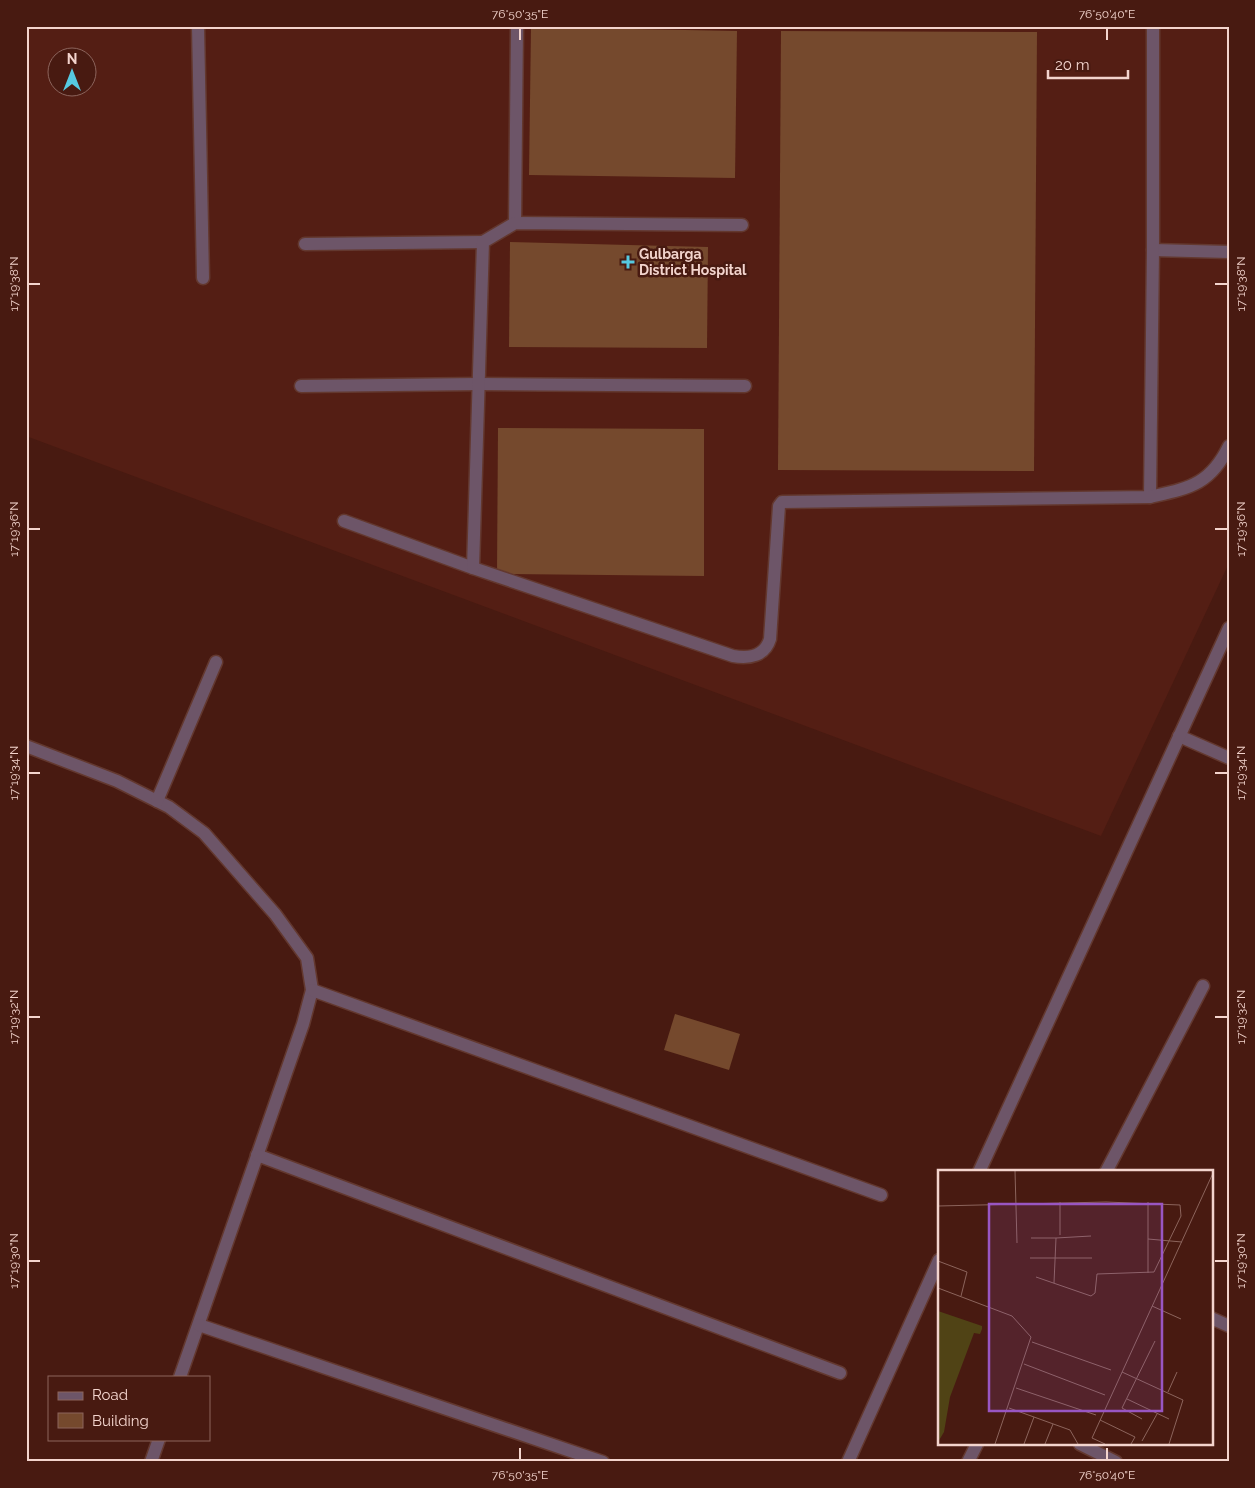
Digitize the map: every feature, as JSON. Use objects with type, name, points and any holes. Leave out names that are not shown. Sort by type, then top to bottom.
[{"type":"street","points":[[198,26],[203,278]]},
{"type":"street","points":[[515,223],[517,26]]},
{"type":"street","points":[[1150,497],[1153,26]]},
{"type":"street","points":[[305,244],[483,242],[515,223],[742,225]]},
{"type":"street","points":[[473,568],[483,242]]},
{"type":"street","points":[[1153,250],[1229,252]]},
{"type":"street","points":[[301,386],[479,384],[745,386]]},
{"type":"street","points":[[344,520],[473,568],[742,658],[751,657],[765,650],[770,639],[779,506],[782,502],[1150,497],[1183,490],[1205,478],[1215,469],[1229,446]]},
{"type":"street","points":[[980,1170],[1229,628]]},
{"type":"street","points":[[157,801],[216,662]]},
{"type":"street","points":[[1179,736],[1229,758]]},
{"type":"street","points":[[26,746],[117,781],[169,807],[204,833],[275,914],[307,958],[312,990],[303,1024],[180,1376]]},
{"type":"street","points":[[1107,1170],[1203,986]]},
{"type":"street","points":[[312,990],[880,1195]]},
{"type":"street","points":[[257,1155],[840,1373]]},
{"type":"street","points":[[848,1462],[938,1262]]},
{"type":"street","points":[[1212,1318],[1229,1326]]},
{"type":"street","points":[[198,1325],[603,1462]]},
{"type":"street","points":[[151,1462],[159,1440]]},
{"type":"street","points":[[968,1462],[976,1446]]},
{"type":"street","points":[[1084,1446],[1116,1462]]},
{"type":"shaded area","name":"Gulbarga District Hospital","points":[[26,26],[1229,26],[1229,563],[1101,836],[26,436]]},
{"type":"building","points":[[531,27],[737,31],[735,178],[529,175]]},
{"type":"building","points":[[781,31],[1037,32],[1034,471],[778,470]]},
{"type":"building","points":[[510,242],[708,247],[707,348],[509,347]]},
{"type":"building","points":[[498,428],[704,429],[704,576],[497,574]]},
{"type":"building","points":[[675,1014],[740,1034],[729,1070],[664,1050]]},
{"type":"place","name":"Gulbarga District Hospital","points":[[628,262]]}]
